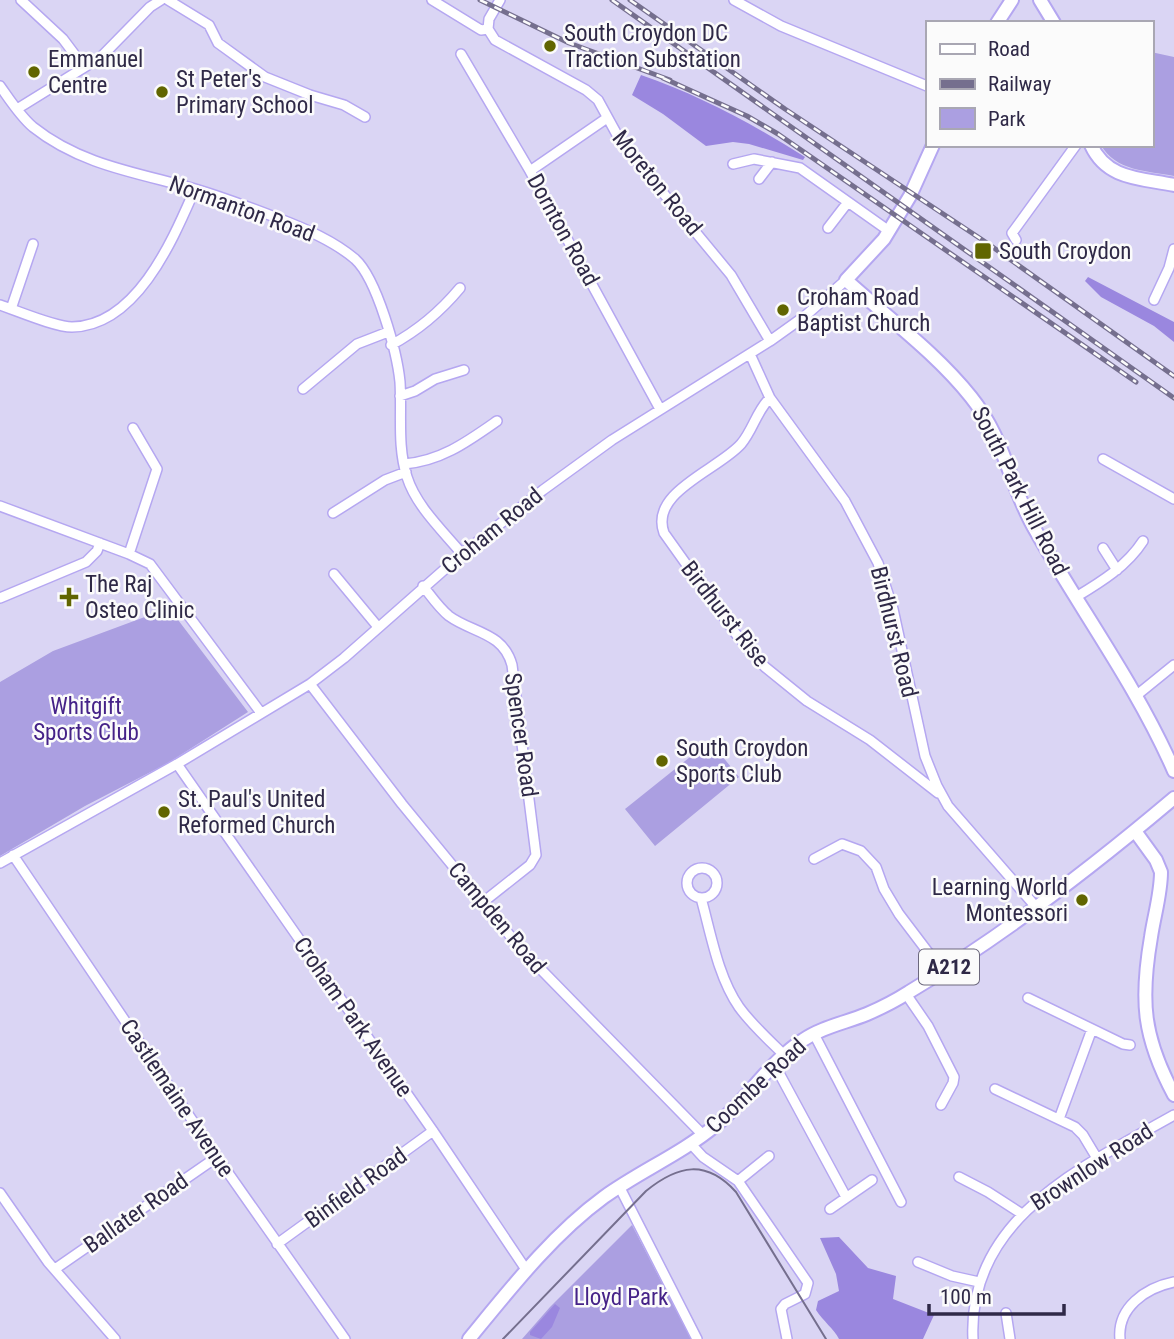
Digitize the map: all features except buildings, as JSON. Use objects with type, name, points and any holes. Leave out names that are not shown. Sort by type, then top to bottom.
[{"type":"main road","points":[[998,21],[1012,0]]},
{"type":"main road","points":[[1040,0],[1053,21]]},
{"type":"main road","name":"Croham Road","points":[[846,280],[877,248],[889,231],[910,196],[932,147]]},
{"type":"main road","points":[[1092,147],[1101,162],[1117,173],[1174,185]]},
{"type":"main road","name":"South Park Hill Road","points":[[846,280],[942,366],[981,410],[1000,444],[1031,522],[1137,695],[1174,771]]},
{"type":"main road","name":"Coombe Road","points":[[469,1339],[563,1233],[597,1203],[703,1135],[734,1108],[784,1055],[814,1034],[867,1014],[906,995],[943,972],[1036,908],[1174,798]]},
{"type":"main road","points":[[1135,831],[1156,860],[1161,872],[1147,957],[1144,999],[1154,1052],[1174,1095]]},
{"type":"street","points":[[21,0],[63,39],[85,67]]},
{"type":"street","points":[[17,109],[108,50],[150,6],[160,0]]},
{"type":"street","points":[[168,0],[209,25],[218,43],[265,77],[344,106],[365,117]]},
{"type":"street","name":"Moreton Road","points":[[432,0],[481,30],[488,29],[495,40],[590,93],[621,142],[731,275],[770,341]]},
{"type":"street","points":[[488,29],[489,19],[500,0]]},
{"type":"street","points":[[734,0],[781,26],[926,86]]},
{"type":"street","name":"Dornton Road","points":[[461,54],[530,171],[660,409]]},
{"type":"street","name":"Normanton Road","points":[[0,86],[28,122],[47,137],[88,159],[195,189],[287,222],[319,236],[361,265],[373,284],[382,308],[399,374],[405,468],[419,500],[462,554]]},
{"type":"street","points":[[530,171],[605,114]]},
{"type":"street","points":[[1016,240],[1012,233],[1014,229],[1075,147]]},
{"type":"street","points":[[733,163],[754,159],[800,168],[889,231]]},
{"type":"street","points":[[759,179],[772,162]]},
{"type":"street","points":[[0,305],[69,327],[93,325],[111,315],[137,291],[155,268],[174,236],[195,189]]},
{"type":"street","points":[[828,229],[848,202]]},
{"type":"street","points":[[11,309],[33,244]]},
{"type":"street","points":[[1154,300],[1169,268],[1174,249]]},
{"type":"street","name":"Croham Road","points":[[0,863],[177,764],[310,684],[462,554],[592,454],[770,341],[805,316],[846,280]]},
{"type":"street","points":[[391,345],[433,317],[460,288]]},
{"type":"street","points":[[303,389],[357,344],[388,332]]},
{"type":"street","name":"Birdhurst Road","points":[[750,354],[770,398],[845,501],[878,563],[893,609],[925,756],[941,794],[948,806],[1036,908]]},
{"type":"street","points":[[400,396],[415,391],[430,381],[464,370]]},
{"type":"street","name":"Birdhurst Rise","points":[[770,398],[752,430],[738,447],[667,502],[660,518],[666,538],[736,634],[765,667],[797,694],[870,740],[941,794]]},
{"type":"street","points":[[333,513],[405,468],[447,454],[497,421]]},
{"type":"street","points":[[130,554],[157,469],[133,429]]},
{"type":"street","points":[[1103,459],[1174,499]]},
{"type":"street","points":[[0,506],[147,561],[261,713]]},
{"type":"street","points":[[1076,597],[1117,569],[1143,541]]},
{"type":"street","points":[[0,598],[86,562],[97,551],[100,543]]},
{"type":"street","points":[[1103,548],[1117,569]]},
{"type":"street","points":[[334,574],[379,627]]},
{"type":"street","name":"Spencer Road","points":[[423,586],[447,614],[499,643],[507,651],[512,665],[536,855],[530,865],[482,903]]},
{"type":"street","points":[[1137,695],[1174,665]]},
{"type":"street","name":"Campden Road","points":[[310,684],[482,903],[540,970],[703,1135]]},
{"type":"street","name":"Croham Park Avenue","points":[[177,764],[433,1131],[527,1271]]},
{"type":"street","points":[[814,859],[842,844],[861,850],[876,867],[884,889],[899,914],[943,972]]},
{"type":"street","name":"Castlemaine Avenue","points":[[12,855],[217,1157],[345,1339]]},
{"type":"street","points":[[701,898],[734,1000],[752,1023],[784,1055]]},
{"type":"street","points":[[906,995],[928,1026],[954,1077],[941,1105]]},
{"type":"street","points":[[1028,998],[1130,1045]]},
{"type":"street","points":[[1059,1119],[1092,1029]]},
{"type":"street","points":[[814,1034],[901,1202]]},
{"type":"street","points":[[773,1067],[779,1073],[846,1197]]},
{"type":"street","points":[[995,1089],[1079,1131],[1098,1160]]},
{"type":"street","name":"Brownlow Road","points":[[973,1339],[973,1306],[979,1282],[997,1244],[1022,1214],[1051,1189],[1174,1115]]},
{"type":"street","name":"Binfield Road","points":[[277,1244],[433,1131]]},
{"type":"street","points":[[691,1144],[703,1157],[738,1181],[808,1283],[805,1294],[781,1309],[787,1339]]},
{"type":"street","points":[[738,1181],[769,1156]]},
{"type":"street","name":"Ballater Road","points":[[55,1269],[217,1157]]},
{"type":"street","points":[[959,1177],[1022,1214]]},
{"type":"street","points":[[830,1209],[872,1180]]},
{"type":"street","points":[[620,1188],[697,1339]]},
{"type":"street","points":[[0,1193],[55,1269],[115,1339]]},
{"type":"street","points":[[918,1262],[952,1276],[979,1282]]},
{"type":"street","points":[[1120,1339],[1120,1318],[1128,1307],[1150,1291],[1174,1282]]},
{"type":"street","points":[[1006,1313],[1010,1339]]},
{"type":"green space","points":[[1153,52],[1174,57],[1174,176],[1123,165],[1107,154],[1102,147],[1153,147]]},
{"type":"green space","name":"Whitgift Sports Club","points":[[169,608],[248,712],[168,763],[85,806],[0,856],[0,682],[53,651]]},
{"type":"green space","points":[[710,741],[739,777],[655,846],[625,809]]},
{"type":"green space","name":"Lloyd Park","points":[[632,1225],[691,1339],[522,1339],[550,1307]]},
{"type":"shaded area","points":[[641,75],[725,111],[805,157],[803,160],[733,142],[706,146],[632,95]]},
{"type":"shaded area","points":[[1088,277],[1174,322],[1174,342],[1154,326],[1101,297],[1085,281]]},
{"type":"shaded area","points":[[839,1237],[868,1268],[896,1276],[893,1299],[934,1315],[923,1339],[839,1339],[816,1310],[818,1301],[839,1291],[836,1274],[820,1238]]},
{"type":"shaded area","points":[[555,1304],[560,1308],[552,1327],[541,1339],[530,1335],[530,1332]]},
{"type":"tram line","points":[[503,1339],[646,1191],[669,1176],[692,1169],[714,1174],[736,1192],[826,1339]]},
{"type":"railway","points":[[480,0],[569,43],[670,80]]},
{"type":"railway","points":[[612,0],[1174,398]]},
{"type":"railway","points":[[630,0],[785,109],[987,243],[1174,376]]},
{"type":"railway","points":[[663,78],[747,116],[778,134],[1136,382]]},
{"type":"place","name":"South Croydon DC Traction Substation","points":[[550,46]]},
{"type":"place","name":"Emmanuel Centre","points":[[34,72]]},
{"type":"place","name":"St Peter's Primary School","points":[[162,92]]},
{"type":"place","name":"South Croydon","points":[[983,251]]},
{"type":"place","name":"Croham Road Baptist Church","points":[[783,310]]},
{"type":"place","name":"The Raj Osteo Clinic","points":[[69,597]]},
{"type":"place","name":"South Croydon Sports Club","points":[[662,761]]},
{"type":"place","name":"St. Paul's United Reformed Church","points":[[164,812]]},
{"type":"place","name":"Learning World Montessori","points":[[1082,900]]}]
